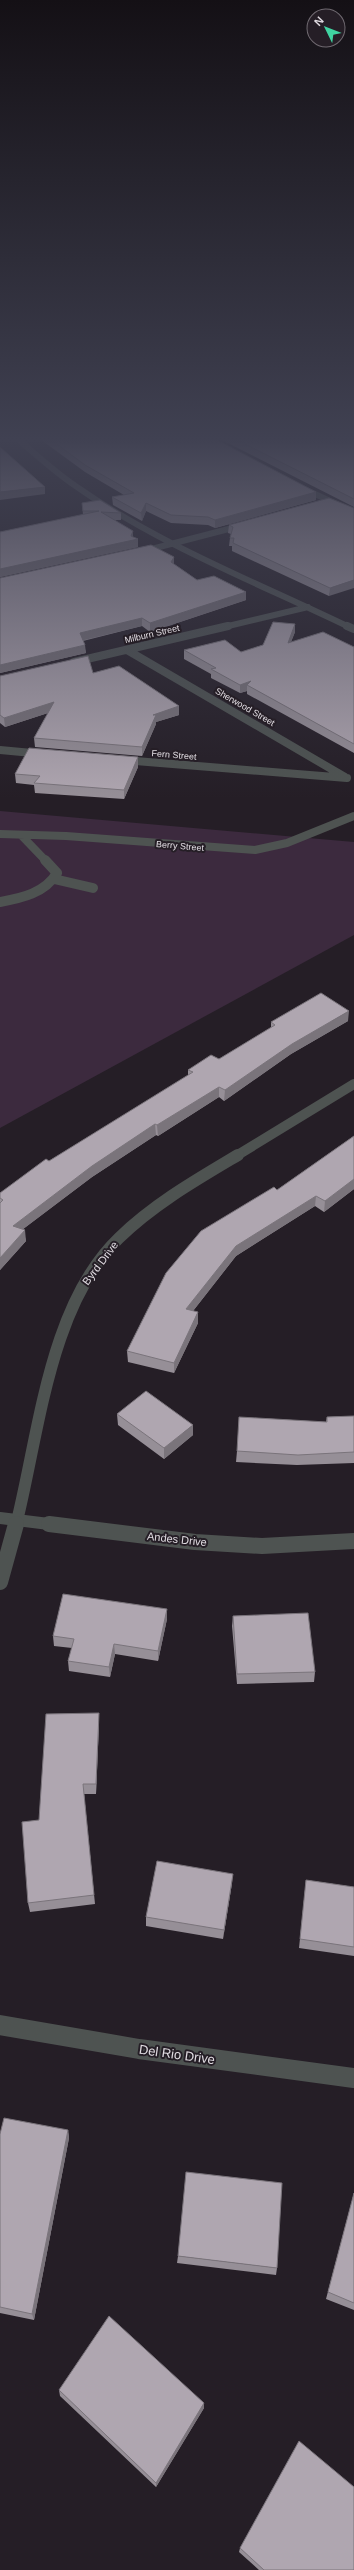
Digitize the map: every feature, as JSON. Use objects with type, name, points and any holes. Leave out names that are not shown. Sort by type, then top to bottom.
[{"type":"street","points":[[210,559],[354,629]]},
{"type":"street","name":"Milburn Street","points":[[67,664],[308,607]]},
{"type":"street","name":"Sherwood Street","points":[[127,650],[350,780]]},
{"type":"street","points":[[0,750],[55,755]]},
{"type":"street","name":"Fern Street","points":[[110,759],[350,780]]},
{"type":"street","name":"Berry Street","points":[[0,834],[256,850],[287,843],[354,816]]},
{"type":"street","points":[[0,902],[34,893],[54,879],[57,873],[21,835]]},
{"type":"street","points":[[54,879],[93,888]]},
{"type":"street","name":"Byrd Drive","points":[[0,1582],[18,1520],[51,1373],[66,1324],[89,1275],[104,1255],[146,1214],[189,1185],[354,1084]]},
{"type":"street","name":"Andes Drive","points":[[0,1518],[195,1542],[262,1546],[354,1541]]},
{"type":"street","name":"Del Rio Drive","points":[[0,2025],[139,2049],[354,2078]]},
{"type":"shaded area","points":[[0,811],[354,842],[354,935],[0,1128]]},
{"type":"building","points":[[0,559],[46,559],[0,569]]},
{"type":"building","points":[[87,559],[173,559],[171,562],[197,580],[214,576],[246,592],[150,623],[142,618],[80,633],[85,645],[0,665],[0,578]]},
{"type":"building","points":[[267,559],[354,559],[354,580],[330,588]]},
{"type":"building","points":[[273,622],[295,624],[288,643],[323,632],[354,647],[354,744],[247,685],[251,681],[240,685],[211,669],[216,668],[184,650],[225,640],[241,652],[263,645]]},
{"type":"building","points":[[88,656],[93,673],[119,666],[179,706],[153,715],[156,715],[142,747],[34,738],[54,702],[4,718],[0,715],[0,676]]},
{"type":"building","points":[[29,748],[138,757],[124,790],[34,783],[40,776],[15,774]]},
{"type":"building","points":[[321,993],[349,1011],[292,1044],[225,1090],[219,1087],[157,1125],[155,1124],[92,1166],[13,1226],[25,1230],[0,1258],[0,1203],[3,1200],[0,1198],[0,1193],[46,1159],[49,1161],[193,1072],[188,1070],[211,1055],[219,1059],[275,1025],[271,1022]]},
{"type":"building","points":[[354,1136],[354,1179],[325,1201],[316,1196],[236,1246],[186,1309],[198,1312],[174,1363],[127,1351],[166,1273],[201,1231],[274,1187],[277,1190]]},
{"type":"building","points":[[146,1391],[193,1425],[164,1448],[117,1414]]},
{"type":"building","points":[[354,1416],[354,1452],[298,1455],[237,1451],[239,1417],[327,1422],[327,1417]]},
{"type":"building","points":[[63,1594],[167,1609],[158,1651],[114,1644],[109,1667],[68,1661],[74,1639],[53,1636]]},
{"type":"building","points":[[308,1613],[315,1672],[237,1674],[233,1616]]},
{"type":"building","points":[[99,1713],[96,1784],[83,1784],[94,1895],[28,1903],[22,1822],[39,1820],[46,1714]]},
{"type":"building","points":[[157,1861],[233,1874],[224,1930],[146,1917]]},
{"type":"building","points":[[306,1880],[354,1887],[354,1947],[300,1939]]},
{"type":"building","points":[[4,2118],[68,2130],[32,2314],[0,2307],[0,2134]]},
{"type":"building","points":[[186,2172],[282,2183],[277,2268],[178,2256]]},
{"type":"building","points":[[354,2193],[354,2303],[328,2292]]},
{"type":"building","points":[[109,2316],[204,2403],[156,2483],[59,2390]]},
{"type":"building","points":[[299,2441],[354,2487],[354,2570],[264,2570],[240,2548]]}]
